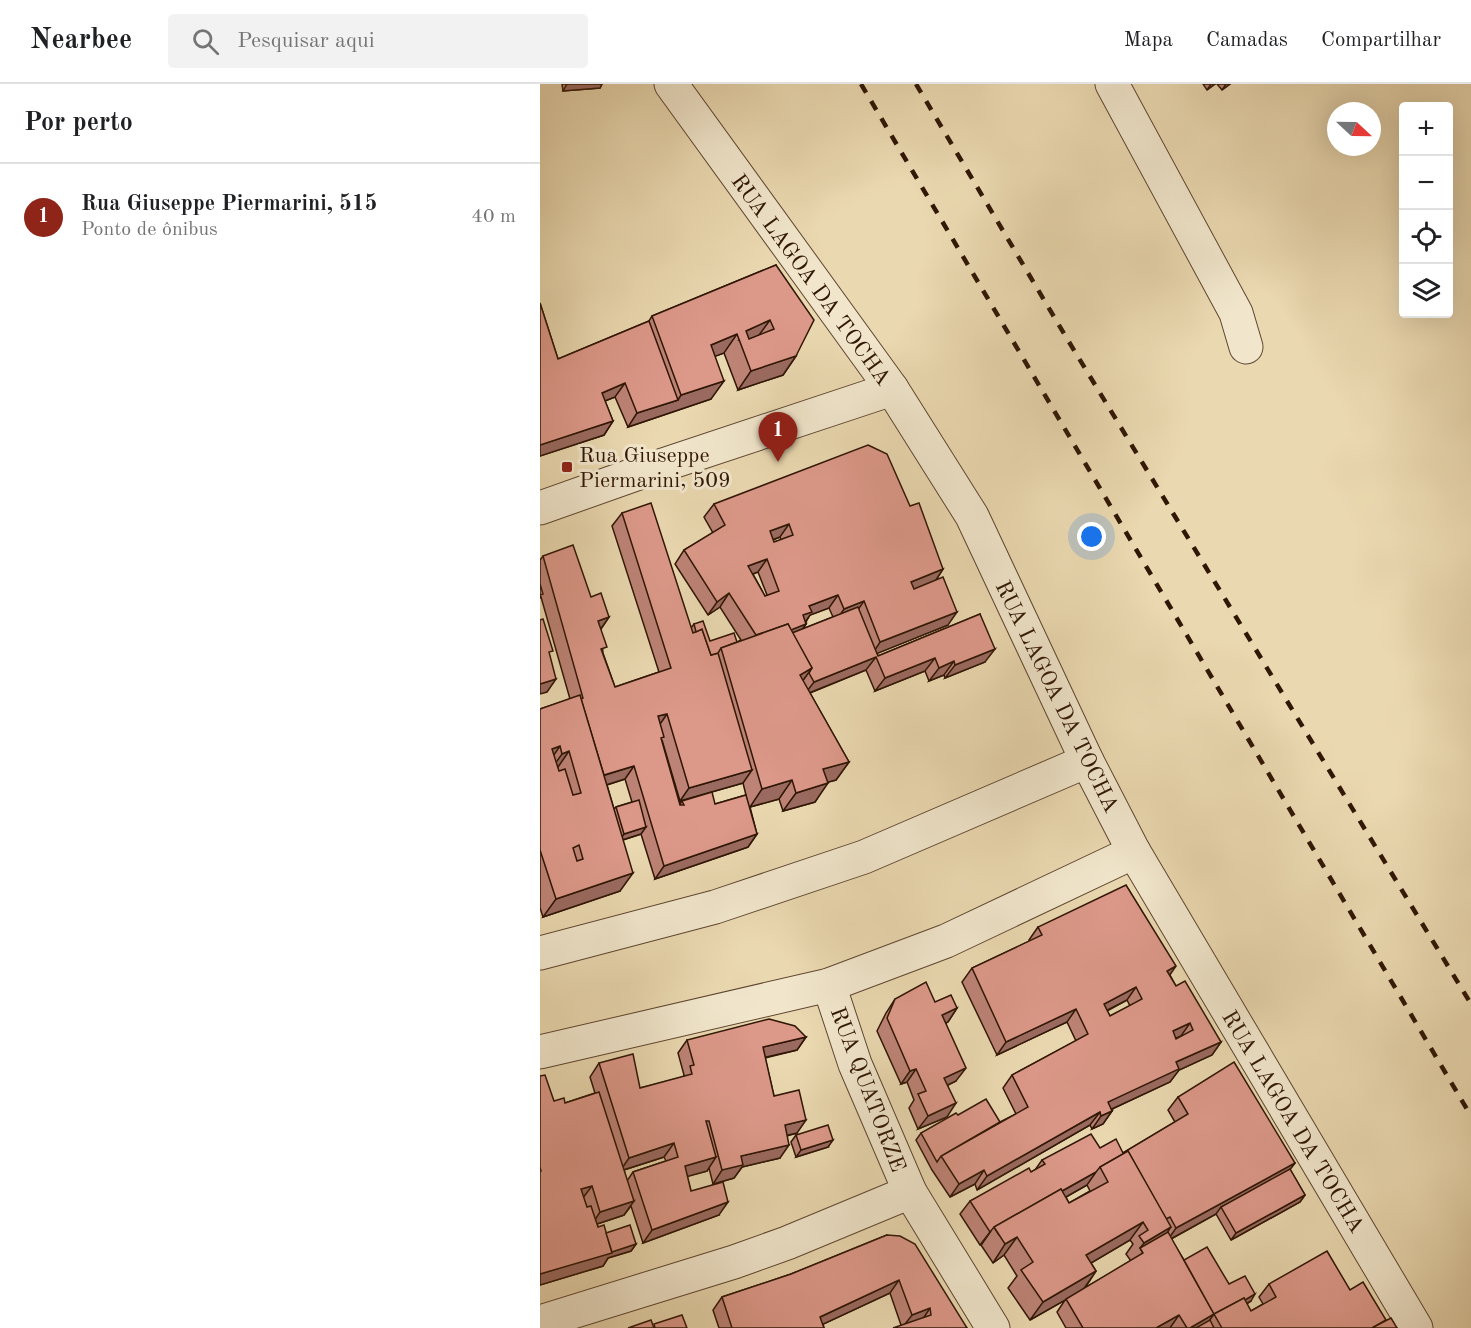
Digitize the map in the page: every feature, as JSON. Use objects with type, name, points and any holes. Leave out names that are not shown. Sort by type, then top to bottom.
[{"type":"street","name":"RUA LAGOA DA TOCHA","points":[[671,84],[892,389],[972,516],[1088,761],[1134,852],[1416,1328]]},
{"type":"street","points":[[1112,84],[1236,313],[1246,347]]},
{"type":"street","points":[[540,508],[892,389]]},
{"type":"street","points":[[540,953],[715,907],[864,857],[1088,761]]},
{"type":"street","points":[[540,1052],[829,985],[946,941],[1134,852]]},
{"type":"street","name":"RUA QUATORZE","points":[[829,985],[855,1064],[910,1192],[993,1328]]},
{"type":"street","points":[[540,1322],[734,1262],[910,1192]]},
{"type":"building","points":[[776,265],[814,320],[796,356],[751,371],[737,334],[711,345],[724,381],[681,395],[652,316]],"holes":[[[770,320],[774,329],[749,339],[746,331]]]},
{"type":"building","points":[[540,303],[558,359],[649,321],[678,400],[637,413],[625,383],[602,393],[613,421],[540,445]]},
{"type":"building","points":[[868,445],[887,454],[910,506],[919,503],[943,569],[911,582],[914,589],[943,577],[957,612],[880,642],[864,601],[844,609],[838,595],[809,606],[812,612],[803,615],[806,624],[791,630],[788,624],[756,635],[729,593],[717,602],[684,550],[725,525],[714,504]],"holes":[[[789,524],[793,535],[774,542],[770,531]],[[767,559],[779,591],[765,596],[748,566]]]},
{"type":"building","points":[[651,503],[693,633],[702,629],[711,655],[718,653],[752,770],[689,788],[667,714],[658,716],[664,737],[661,738],[680,805],[684,805],[682,801],[712,792],[715,804],[746,795],[757,834],[664,866],[634,766],[604,775],[543,556],[573,545],[591,597],[601,593],[609,617],[598,621],[607,647],[601,649],[615,687],[671,668],[622,513]]},
{"type":"building","points":[[858,607],[878,656],[980,614],[995,649],[955,665],[954,661],[939,668],[935,658],[885,678],[876,657],[814,682],[809,673],[812,668],[792,633]]},
{"type":"building","points":[[543,619],[553,651],[549,652],[556,679],[540,684],[540,620]]},
{"type":"building","points":[[703,621],[710,641],[734,633],[737,642],[711,655],[702,629],[696,632],[694,624]]},
{"type":"building","points":[[788,624],[812,668],[800,675],[849,762],[823,769],[828,783],[796,793],[792,780],[762,789],[721,648]]},
{"type":"building","points":[[580,695],[633,873],[556,899],[540,850],[540,709]],"holes":[[[560,746],[562,754],[569,751],[581,793],[573,795],[565,769],[559,771],[552,749]],[[579,845],[583,859],[577,861],[573,848]]]},
{"type":"building","points":[[639,800],[646,827],[624,834],[616,807]]},
{"type":"building","points":[[1126,885],[1176,966],[1167,971],[1176,986],[1185,981],[1221,1042],[1176,1062],[1179,1069],[1108,1102],[1112,1111],[1101,1116],[1100,1112],[987,1176],[984,1170],[959,1184],[941,1156],[1028,1107],[1012,1075],[1088,1034],[1076,1009],[1006,1042],[972,968],[1042,935],[1038,927]],"holes":[[[1136,987],[1142,999],[1110,1016],[1104,1004]],[[1190,1023],[1193,1030],[1176,1039],[1173,1031]]]},
{"type":"building","points":[[926,982],[935,1002],[951,995],[957,1008],[942,1015],[966,1068],[944,1078],[956,1103],[928,1116],[918,1094],[926,1091],[916,1069],[910,1071],[887,1018],[895,999]]},
{"type":"building","points":[[769,1019],[795,1026],[806,1037],[763,1047],[774,1096],[799,1090],[806,1120],[785,1125],[789,1145],[741,1156],[743,1165],[722,1170],[709,1121],[706,1121],[716,1157],[685,1166],[691,1191],[723,1182],[728,1202],[652,1230],[633,1172],[678,1157],[674,1143],[629,1158],[599,1063],[633,1054],[640,1088],[692,1074],[690,1066],[694,1065],[687,1040]]},
{"type":"building","points":[[1234,1062],[1295,1163],[1176,1228],[1170,1217],[1166,1219],[1128,1151],[1100,1167],[1096,1172],[994,1227],[990,1232],[970,1201],[1029,1168],[1031,1172],[1045,1164],[1042,1160],[1091,1134],[1100,1148],[1116,1139],[1123,1153],[1188,1114],[1178,1097]]},
{"type":"building","points":[[545,1075],[554,1101],[564,1098],[565,1103],[599,1092],[634,1201],[600,1212],[592,1186],[581,1189],[587,1207],[591,1206],[598,1227],[604,1225],[612,1253],[540,1274],[540,1076]]},
{"type":"building","points":[[986,1099],[1000,1122],[941,1156],[937,1162],[921,1133]]},
{"type":"building","points":[[828,1125],[833,1140],[801,1150],[796,1135]]},
{"type":"building","points":[[1128,1151],[1171,1227],[1144,1243],[1139,1236],[1148,1230],[1143,1222],[1086,1255],[1096,1271],[1043,1302],[1021,1270],[1033,1262],[1017,1237],[1005,1244],[994,1227],[1061,1189],[1069,1203],[1108,1182],[1100,1167]]},
{"type":"building","points":[[1290,1169],[1305,1195],[1236,1233],[1221,1207]]},
{"type":"building","points":[[630,1225],[636,1244],[612,1252],[606,1233]]},
{"type":"building","points":[[1168,1232],[1214,1314],[1190,1328],[1187,1328],[1179,1315],[1156,1328],[1083,1328],[1066,1299],[1143,1253],[1140,1248]]},
{"type":"building","points":[[887,1235],[900,1236],[915,1244],[967,1328],[893,1328],[931,1315],[930,1308],[912,1315],[899,1280],[820,1317],[824,1328],[732,1328],[722,1297],[791,1274]]},
{"type":"building","points":[[1207,1247],[1229,1284],[1245,1276],[1255,1294],[1214,1314],[1184,1260]]},
{"type":"building","points":[[1327,1251],[1350,1290],[1363,1282],[1386,1320],[1372,1328],[1222,1328],[1214,1314],[1244,1298],[1251,1311],[1276,1297],[1269,1284]]},
{"type":"building","points":[[682,1315],[687,1328],[655,1328],[654,1324]]},
{"type":"building","points":[[1391,1318],[1397,1328],[1372,1328]]},
{"type":"building","points":[[651,1320],[654,1328],[628,1328]]},
{"type":"building","points":[[1210,1320],[1214,1328],[1196,1328]]},
{"type":"railway","points":[[861,84],[1471,1116]]},
{"type":"railway","points":[[916,84],[1066,337],[1471,1004]]},
{"type":"place","name":"Rua Giuseppe Piermarini, 515","points":[[778,462]]},
{"type":"place","name":"Rua Giuseppe Piermarini, 509","points":[[567,467]]}]
